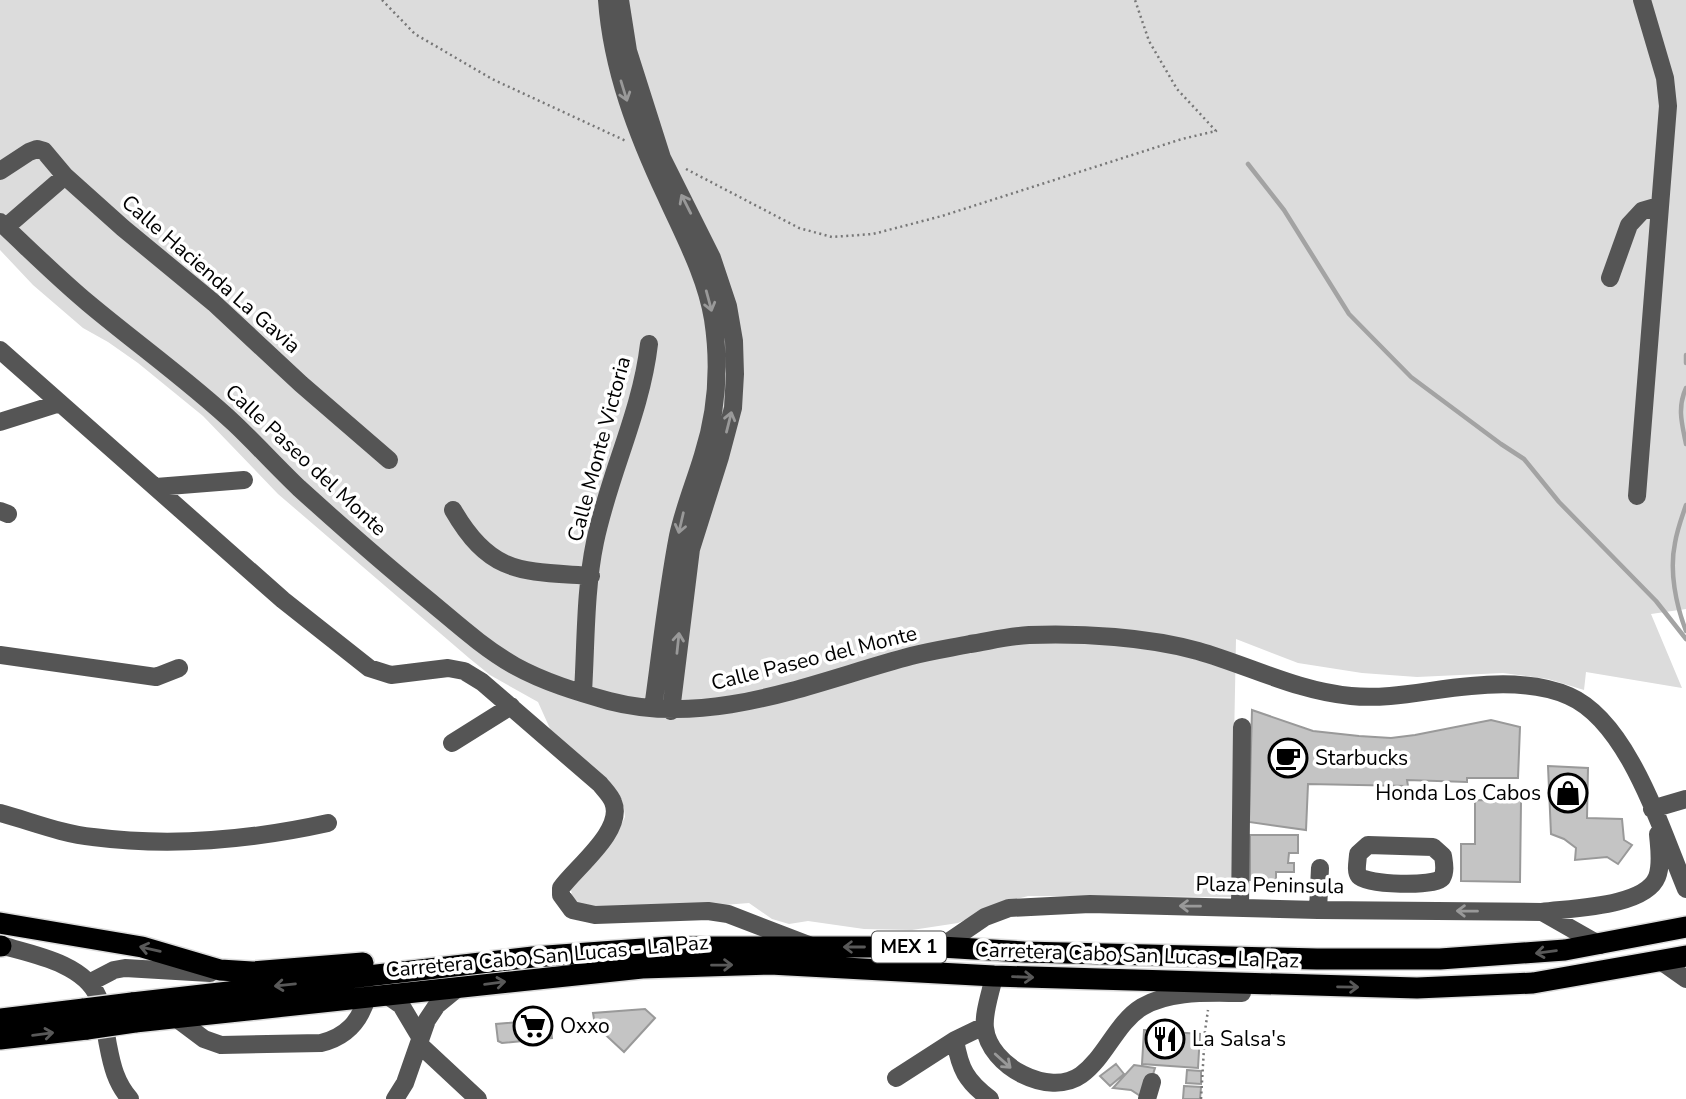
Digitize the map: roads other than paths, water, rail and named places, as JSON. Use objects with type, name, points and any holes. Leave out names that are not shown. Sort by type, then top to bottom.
[{"type":"highway","points":[[0,923],[142,947],[205,967],[252,972],[437,956],[533,957]]},
{"type":"highway","name":"Carretera Cabo San Lucas - La Paz","points":[[0,1039],[86,1019],[533,957],[670,947],[941,947],[1024,952],[1379,960],[1492,957],[1600,945],[1686,928]]},
{"type":"highway","name":"Carretera Cabo San Lucas - La Paz","points":[[134,1012],[176,1018],[642,968],[717,965],[820,966],[994,976],[1417,988],[1533,983],[1686,956]]},
{"type":"highway","name":"Carretera Cabo San Lucas - La Paz","points":[[0,1019],[86,1019]]},
{"type":"street","points":[[607,0],[611,41],[623,90],[645,149],[704,281],[713,317],[718,379],[712,455],[691,549],[662,710]]},
{"type":"street","points":[[620,0],[628,51],[662,158],[712,258],[728,306],[734,341],[733,408],[712,455]]},
{"type":"street","points":[[1637,496],[1668,106],[1665,78],[1642,0]]},
{"type":"street","name":"Calle Hacienda La Gavia","points":[[0,171],[37,149],[51,157],[65,176],[123,228],[214,303],[301,384],[389,460]]},
{"type":"street","points":[[3,224],[65,176]]},
{"type":"street","points":[[1610,278],[1629,225],[1642,211],[1659,206]]},
{"type":"street","name":"Calle Paseo del Monte","points":[[3,224],[85,300],[184,379],[234,423],[297,486],[398,575],[468,633],[514,665],[548,681],[611,702],[662,710],[709,708],[796,691],[915,655],[1027,635],[1118,639],[1191,649],[1294,685],[1358,697],[1471,685],[1508,684],[1551,690],[1572,697],[1592,711],[1611,731],[1632,761],[1686,889]]},
{"type":"street","name":"Calle Monte Victoria","points":[[583,692],[595,542],[636,411],[649,344]]},
{"type":"street","points":[[0,350],[283,600],[369,668],[391,674],[448,668],[464,671],[511,706],[600,784],[613,802],[616,817],[610,831],[561,888],[561,895],[572,910],[595,915],[708,911],[728,914],[814,947]]},
{"type":"street","points":[[0,422],[60,403]]},
{"type":"street","points":[[156,487],[244,480]]},
{"type":"street","points":[[453,510],[464,529],[500,563],[532,571],[591,576]]},
{"type":"street","points":[[0,655],[156,677],[179,668]]},
{"type":"street","points":[[452,743],[511,706]]},
{"type":"street","points":[[1240,907],[1242,727]]},
{"type":"street","points":[[1542,912],[1614,902],[1643,893],[1651,886],[1659,867],[1655,816],[1686,799]]},
{"type":"street","points":[[0,813],[92,837],[183,841],[238,839],[328,823]]},
{"type":"street","points":[[1364,846],[1433,847],[1442,852],[1445,872],[1439,880],[1432,883],[1395,883],[1366,880],[1359,876],[1358,854],[1364,846]]},
{"type":"street","points":[[1318,910],[1320,868]]},
{"type":"street","points":[[1395,883],[1395,910]]},
{"type":"street","name":"Plaza Peninsula","points":[[941,947],[985,917],[1017,907],[1090,904],[1542,912],[1600,945]]},
{"type":"street","points":[[0,946],[47,958],[70,968],[89,983],[98,996],[112,1070],[130,1099]]},
{"type":"street","points":[[1662,962],[1686,979]]},
{"type":"street","points":[[89,983],[104,974],[125,968],[229,974],[252,972]]},
{"type":"street","points":[[994,976],[984,1026],[988,1043],[1003,1063],[1032,1078],[1049,1081],[1065,1081],[1079,1077],[1096,1063],[1140,1008],[1174,995],[1260,993],[1297,985]]},
{"type":"street","points":[[395,1099],[405,1083],[427,1020],[437,1005],[458,987]]},
{"type":"street","points":[[388,996],[401,1005],[420,1041],[478,1099]]},
{"type":"street","points":[[176,1018],[204,1039],[221,1045],[321,1043],[333,1040],[356,1023],[363,1012],[367,997]]},
{"type":"street","points":[[896,1078],[956,1040],[984,1026]]},
{"type":"street","points":[[956,1040],[959,1065],[972,1084],[990,1099]]},
{"type":"waterway","points":[[1248,164],[1284,210],[1349,314],[1411,377],[1524,459],[1559,502],[1656,601],[1686,639]]},
{"type":"waterway","points":[[1686,355],[1686,363]]},
{"type":"waterway","points":[[1686,388],[1681,409],[1686,444]]},
{"type":"waterway","points":[[1686,505],[1673,554],[1673,576],[1686,631]]},
{"type":"place","name":"Starbucks","points":[[1288,758]]},
{"type":"place","name":"Honda Los Cabos","points":[[1568,793]]},
{"type":"place","name":"Oxxo","points":[[533,1026]]},
{"type":"place","name":"La Salsa's","points":[[1165,1039]]}]
